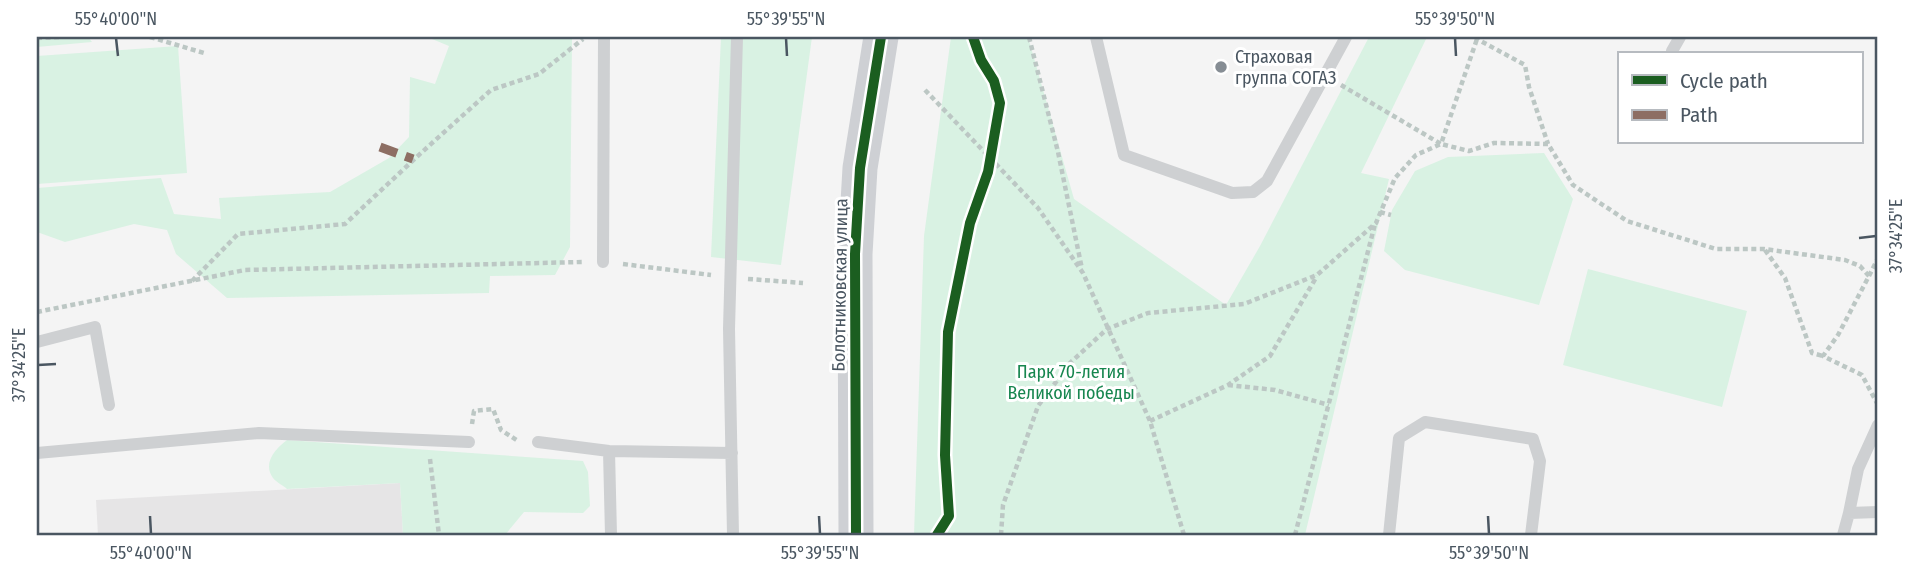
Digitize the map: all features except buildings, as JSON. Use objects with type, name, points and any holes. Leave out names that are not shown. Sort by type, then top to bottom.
[{"type":"street","name":"Болотниковская улица","points":[[856,535],[855,254],[860,168],[881,37]]},
{"type":"lane","points":[[603,262],[604,37]]},
{"type":"lane","points":[[733,535],[729,329],[737,37]]},
{"type":"lane","points":[[1096,37],[1124,155],[1232,193],[1253,192],[1267,181],[1346,37]]},
{"type":"lane","points":[[1672,51],[1680,37]]},
{"type":"lane","points":[[37,342],[94,327],[109,405]]},
{"type":"lane","points":[[1388,535],[1399,438],[1425,422],[1533,439],[1540,461],[1531,535]]},
{"type":"lane","points":[[1843,535],[1858,469],[1878,425]]},
{"type":"lane","points":[[37,453],[258,433],[469,442]]},
{"type":"lane","points":[[538,442],[609,451],[732,453]]},
{"type":"lane","points":[[609,451],[611,535]]},
{"type":"lane","points":[[1849,513],[1878,512]]},
{"type":"path","points":[[37,38],[59,37]]},
{"type":"path","points":[[150,37],[158,37],[204,53]]},
{"type":"path","points":[[192,281],[238,234],[345,225],[491,90],[539,74],[587,37]]},
{"type":"path","points":[[1029,37],[1058,152],[1083,273]]},
{"type":"path","points":[[1295,535],[1380,212],[1395,178],[1416,155],[1441,144],[1478,38],[1525,65],[1529,87],[1548,144],[1573,186],[1627,221],[1716,249],[1764,249],[1845,260],[1860,267],[1869,276]]},
{"type":"path","points":[[925,90],[991,153],[1038,208],[1083,273],[1150,421],[1184,535]]},
{"type":"path","points":[[1352,91],[1441,144],[1469,151],[1494,143],[1548,144]]},
{"type":"path","points":[[988,172],[991,153]]},
{"type":"path","points":[[1380,212],[1391,215]]},
{"type":"path","points":[[1150,421],[1227,385],[1270,356],[1317,275],[1376,223]]},
{"type":"path","points":[[1764,249],[1785,278],[1812,353],[1862,375],[1878,405]]},
{"type":"path","points":[[1824,356],[1838,335],[1878,258]]},
{"type":"path","points":[[37,312],[245,270],[603,262],[803,284]]},
{"type":"path","points":[[1001,535],[1003,505],[1038,406],[1070,363],[1107,329],[1148,313],[1244,304],[1317,275]]},
{"type":"path","points":[[1227,385],[1275,390],[1329,405]]},
{"type":"path","points":[[469,442],[474,411],[494,409],[501,430],[518,441],[538,442]]},
{"type":"path","points":[[427,441],[439,535]]},
{"type":"shaded area","points":[[400,483],[403,535],[98,535],[96,500]]},
{"type":"green space","points":[[37,37],[88,37],[92,42],[37,47]]},
{"type":"green space","points":[[572,37],[570,247],[555,275],[490,276],[489,293],[227,298],[176,254],[167,230],[134,224],[65,242],[37,232],[37,188],[161,178],[174,214],[221,219],[219,198],[330,192],[389,158],[409,137],[410,77],[435,84],[449,46],[432,39]]},
{"type":"green space","points":[[721,37],[812,37],[781,265],[711,257]]},
{"type":"green space","name":"Парк 70-летия Великой победы","points":[[951,37],[1028,37],[1074,199],[1226,305],[1260,246],[1369,37],[1427,37],[1361,173],[1389,179],[1305,535],[914,535],[924,236]]},
{"type":"green space","points":[[178,46],[187,173],[37,184],[37,56]]},
{"type":"green space","points":[[1544,153],[1573,199],[1539,305],[1405,270],[1384,251],[1392,210],[1415,171],[1448,157]]},
{"type":"green space","points":[[1588,269],[1747,311],[1722,407],[1563,365]]},
{"type":"green space","points":[[287,440],[583,461],[588,472],[590,506],[583,513],[524,512],[505,535],[403,535],[400,483],[287,489],[276,481],[270,472],[270,461]]},
{"type":"marked path","points":[[380,147],[413,159]]},
{"type":"cycle path","points":[[856,535],[855,254],[860,168],[881,37]]},
{"type":"cycle path","points":[[937,535],[949,516],[945,455],[948,332],[970,223],[988,172],[1000,103],[994,81],[981,60],[973,37]]},
{"type":"place","name":"Страховая группа СОГАЗ","points":[[1221,67]]}]
